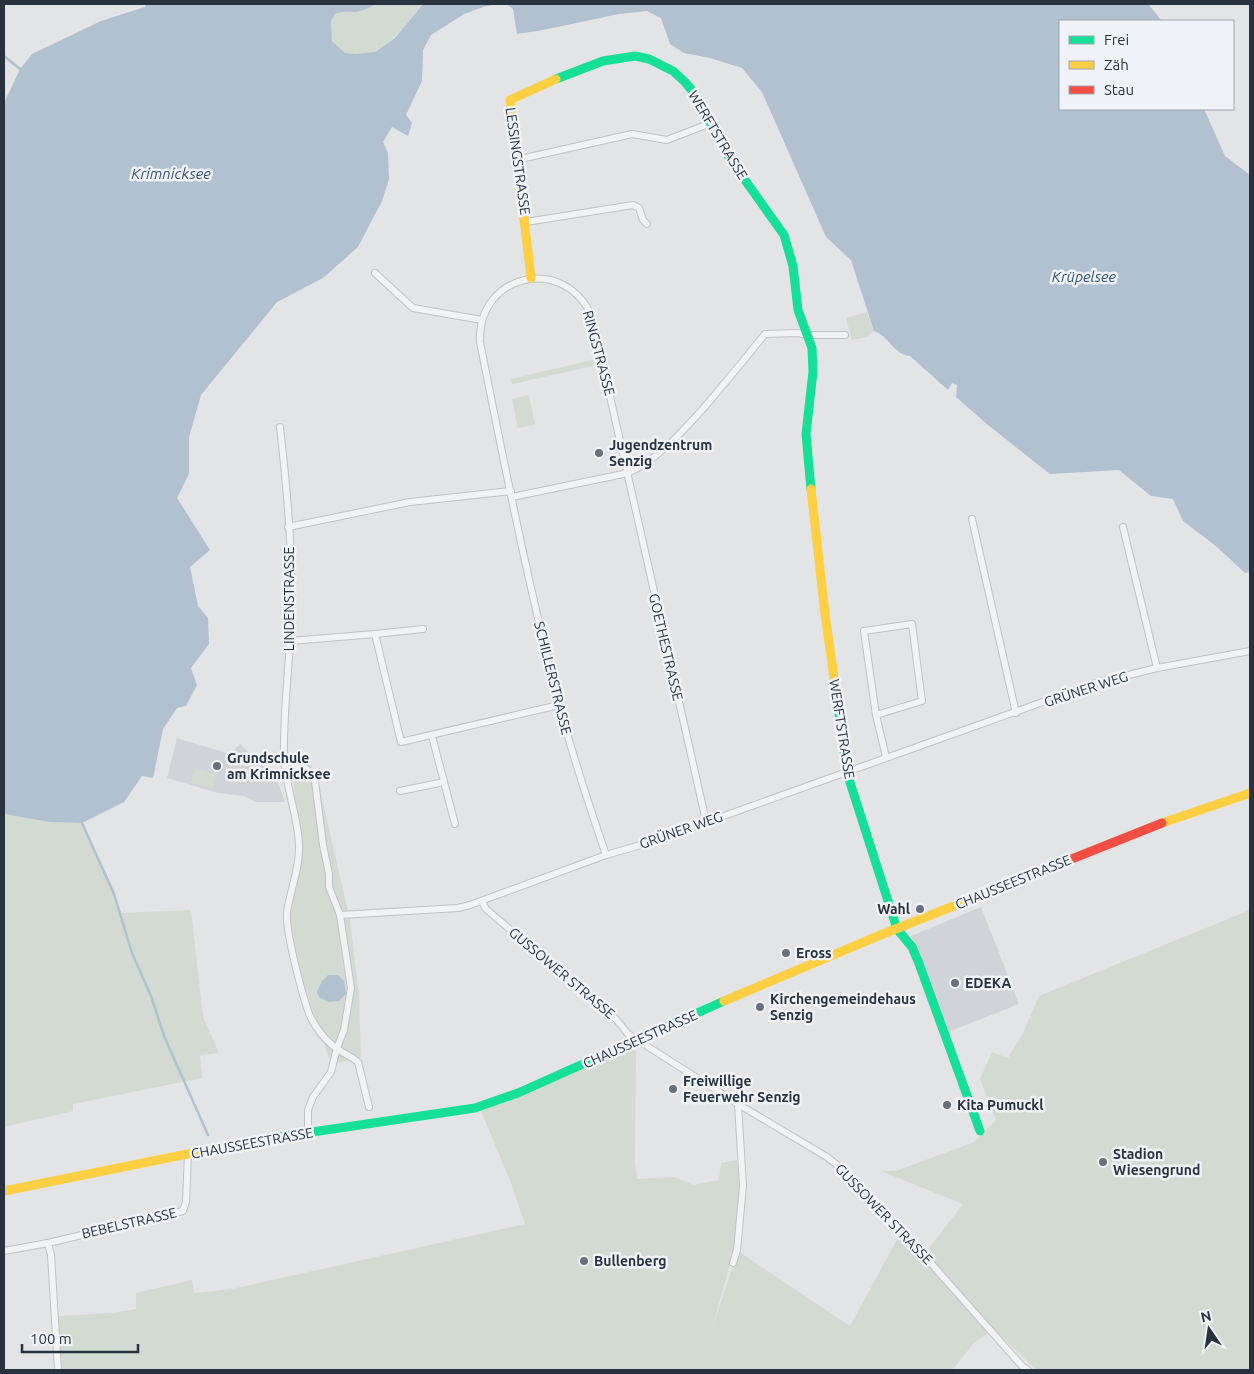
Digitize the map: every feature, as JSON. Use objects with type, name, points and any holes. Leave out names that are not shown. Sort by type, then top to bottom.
[{"type":"street","name":"WERFTSTRASSE","points":[[510,100],[610,58],[646,56],[681,78],[691,88],[732,162],[784,236],[794,266],[798,310],[812,348],[813,372],[806,423],[808,460],[825,614],[847,773],[898,929],[915,954],[980,1131]]},
{"type":"street","name":"LESSINGSTRASSE","points":[[510,100],[516,160],[526,222],[531,278]]},
{"type":"street","points":[[516,160],[632,134],[667,140],[711,123]]},
{"type":"street","name":"LESSINGSTRASSE","points":[[526,222],[634,204],[639,208],[643,220],[647,224]]},
{"type":"street","points":[[375,273],[413,308],[482,320]]},
{"type":"street","name":"RINGSTRASSE","points":[[511,494],[480,342],[482,320],[490,302],[499,292],[517,282],[531,278],[554,281],[568,287],[579,296],[589,309],[628,473]]},
{"type":"street","points":[[288,527],[410,502],[511,494],[628,473],[644,466],[670,445],[765,334],[798,332],[845,335]]},
{"type":"street","name":"LINDENSTRASSE","points":[[280,427],[291,581],[290,641],[284,744],[285,771],[296,820],[299,848],[287,911],[288,927],[310,1014],[322,1036],[358,1062],[369,1107]]},
{"type":"street","name":"GOETHESTRASSE","points":[[628,473],[646,561],[706,821]]},
{"type":"street","name":"SCHILLERSTRASSE","points":[[511,494],[559,705],[576,765],[606,855]]},
{"type":"street","points":[[972,520],[1016,712]]},
{"type":"street","points":[[1123,527],[1157,668]]},
{"type":"street","points":[[876,715],[922,701],[912,624],[864,630],[876,715],[886,757]]},
{"type":"street","points":[[290,641],[423,629]]},
{"type":"street","points":[[375,634],[400,742],[559,705]]},
{"type":"street","name":"GRÜNER WEG","points":[[340,915],[458,908],[482,902],[606,855],[651,842],[1096,683],[1157,668],[1250,651]]},
{"type":"street","points":[[432,736],[455,824]]},
{"type":"street","points":[[285,771],[294,766],[304,768],[312,773],[315,780],[323,844],[329,874],[328,887],[340,915],[351,988],[344,1030],[331,1072],[313,1098],[308,1110],[308,1132]]},
{"type":"street","points":[[400,791],[444,782]]},
{"type":"street","name":"CHAUSSEESTRASSE","points":[[4,1191],[258,1140],[476,1108],[518,1093],[636,1040],[898,929],[1151,827],[1250,793]]},
{"type":"street","name":"GUSSOWER STRASSE","points":[[482,902],[486,909],[616,1019],[628,1034],[636,1040],[827,1157],[841,1168],[928,1260],[1022,1366],[1028,1370]]},
{"type":"street","points":[[733,1263],[738,1250],[743,1186],[738,1104]]},
{"type":"street","name":"BEBELSTRASSE","points":[[4,1251],[48,1243],[183,1210],[186,1202],[188,1154]]},
{"type":"street","points":[[48,1243],[58,1370]]},
{"type":"shaded area","points":[[376,4],[423,4],[396,36],[375,52],[353,54],[340,50],[333,41],[331,30],[335,14],[356,12]]},
{"type":"shaded area","points":[[867,312],[874,331],[867,337],[852,340],[846,318]]},
{"type":"shaded area","points":[[596,359],[597,365],[512,384],[511,379]]},
{"type":"shaded area","points":[[529,395],[535,425],[518,428],[512,399]]},
{"type":"shaded area","name":"Grundschule am Krimnicksee","points":[[177,738],[230,754],[240,744],[277,779],[285,802],[256,802],[244,796],[218,793],[167,778]]},
{"type":"shaded area","points":[[195,768],[217,774],[213,788],[191,783]]},
{"type":"shaded area","points":[[292,771],[311,778],[319,786],[350,920],[359,996],[361,1058],[331,1064],[303,981],[289,916],[300,868],[301,849]]},
{"type":"shaded area","points":[[4,814],[50,822],[82,823],[114,893],[121,913],[191,910],[203,1017],[219,1053],[200,1055],[202,1078],[73,1104],[73,1111],[4,1127]]},
{"type":"shaded area","points":[[981,907],[1019,1004],[948,1032],[911,936]]},
{"type":"shaded area","points":[[1250,910],[1250,1370],[1036,1370],[994,1329],[974,1343],[952,1370],[62,1370],[58,1316],[112,1313],[136,1309],[136,1293],[192,1280],[194,1293],[232,1289],[525,1224],[511,1183],[481,1111],[513,1100],[627,1049],[636,1051],[635,1162],[637,1179],[675,1177],[694,1185],[719,1180],[721,1163],[737,1160],[739,1185],[736,1242],[712,1329],[738,1251],[850,1326],[900,1234],[922,1257],[963,1204],[881,1171],[896,1171],[974,1142],[996,1120],[980,1079],[992,1052],[1008,1058],[1023,1033],[1039,996]]},
{"type":"water","name":"Krimnicksee","points":[[146,4],[376,4],[356,12],[335,14],[331,22],[332,41],[345,53],[356,54],[375,52],[395,38],[423,4],[498,4],[464,14],[431,35],[423,50],[422,81],[406,115],[412,123],[408,136],[392,127],[383,142],[388,153],[389,179],[382,201],[358,247],[323,278],[277,302],[201,395],[189,437],[189,474],[177,498],[210,550],[190,567],[198,606],[208,618],[209,644],[191,668],[197,685],[186,706],[177,708],[163,729],[153,778],[142,776],[124,802],[82,823],[50,822],[4,814],[4,103],[20,69],[32,54],[101,21],[145,7]]},
{"type":"water","name":"Krüpelsee","points":[[498,4],[1148,4],[1161,20],[1059,20],[1059,110],[1204,110],[1225,156],[1250,175],[1250,572],[1245,573],[1216,546],[1183,521],[1173,499],[1151,496],[1119,470],[1050,474],[956,397],[957,385],[952,383],[948,390],[910,356],[899,352],[884,337],[874,331],[851,260],[826,237],[762,92],[742,68],[710,58],[684,53],[670,44],[661,18],[647,11],[619,14],[517,34],[513,9],[508,5]]},
{"type":"water","points":[[328,975],[338,975],[344,981],[346,994],[339,1001],[328,1002],[319,997],[317,992],[322,981]]},
{"type":"waterway","points":[[4,56],[20,69]]},
{"type":"waterway","points":[[82,823],[114,894],[132,953],[151,996],[164,1036],[208,1135]]},
{"type":"traffic: fast","points":[[556,79],[603,61],[635,56],[649,59],[673,71],[695,94],[730,159],[784,235],[793,266],[798,310],[812,348],[813,372],[806,434],[811,489]]},
{"type":"traffic: fast","points":[[838,706],[847,773],[897,929],[912,947],[918,961],[980,1131]]},
{"type":"traffic: fast","points":[[222,1147],[475,1108],[518,1093],[724,1001]]},
{"type":"traffic: slow","points":[[531,278],[510,100],[556,79]]},
{"type":"traffic: slow","points":[[811,489],[825,614],[838,706]]},
{"type":"traffic: slow","points":[[1162,823],[1250,793]]},
{"type":"traffic: slow","points":[[724,1001],[878,936],[1029,876]]},
{"type":"traffic: slow","points":[[4,1191],[222,1147]]},
{"type":"traffic: jam","points":[[1029,876],[1162,823]]},
{"type":"place","name":"Jugendzentrum Senzig","points":[[599,453]]},
{"type":"place","name":"Grundschule am Krimnicksee","points":[[217,766]]},
{"type":"place","name":"Wahl","points":[[920,909]]},
{"type":"place","name":"Eross","points":[[786,953]]},
{"type":"place","name":"EDEKA","points":[[955,983]]},
{"type":"place","name":"Kirchengemeindehaus Senzig","points":[[760,1007]]},
{"type":"place","name":"Freiwillige Feuerwehr Senzig","points":[[673,1089]]},
{"type":"place","name":"Kita Pumuckl","points":[[947,1105]]},
{"type":"place","name":"Stadion Wiesengrund","points":[[1103,1162]]},
{"type":"place","name":"Bullenberg","points":[[584,1261]]}]
